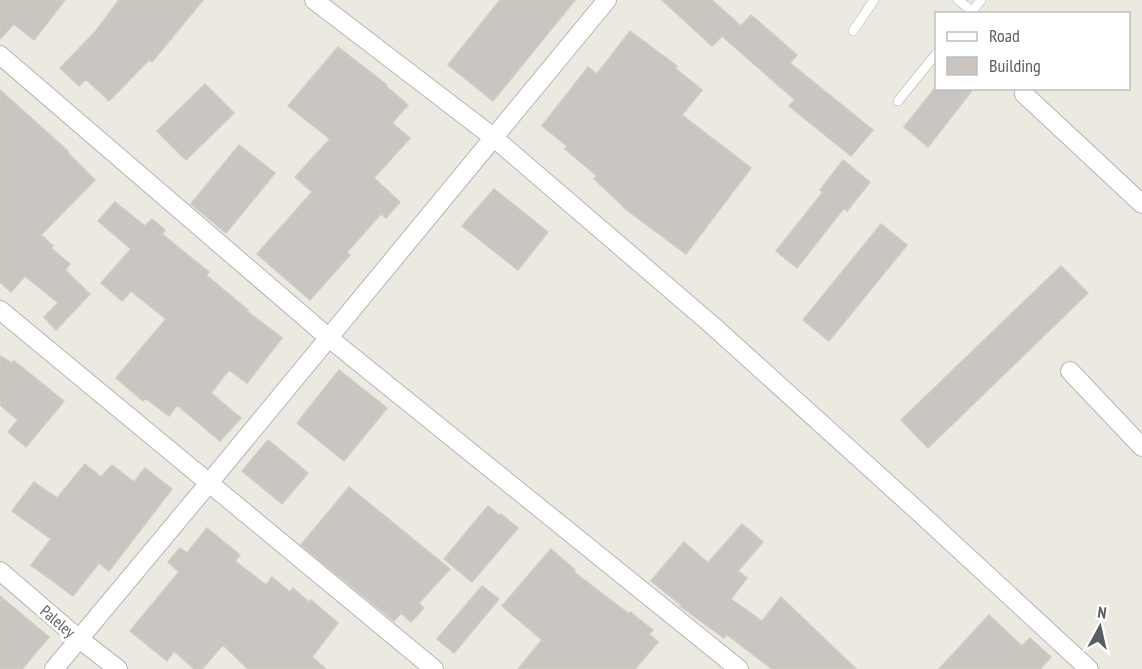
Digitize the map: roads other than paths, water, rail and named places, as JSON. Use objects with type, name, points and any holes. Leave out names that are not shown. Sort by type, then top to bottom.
[{"type":"street","points":[[314,0],[493,137],[712,325],[1089,669]]},
{"type":"street","points":[[54,669],[607,0]]},
{"type":"street","points":[[0,55],[329,338],[739,669]]},
{"type":"street","points":[[1024,94],[1142,204]]},
{"type":"street","points":[[0,310],[434,669]]},
{"type":"street","points":[[1070,371],[1142,447]]},
{"type":"street","name":"Paleley","points":[[0,571],[118,669]]},
{"type":"lane","points":[[853,31],[874,0]]},
{"type":"lane","points":[[958,0],[971,12],[981,0]]},
{"type":"lane","points":[[898,100],[935,55]]}]
